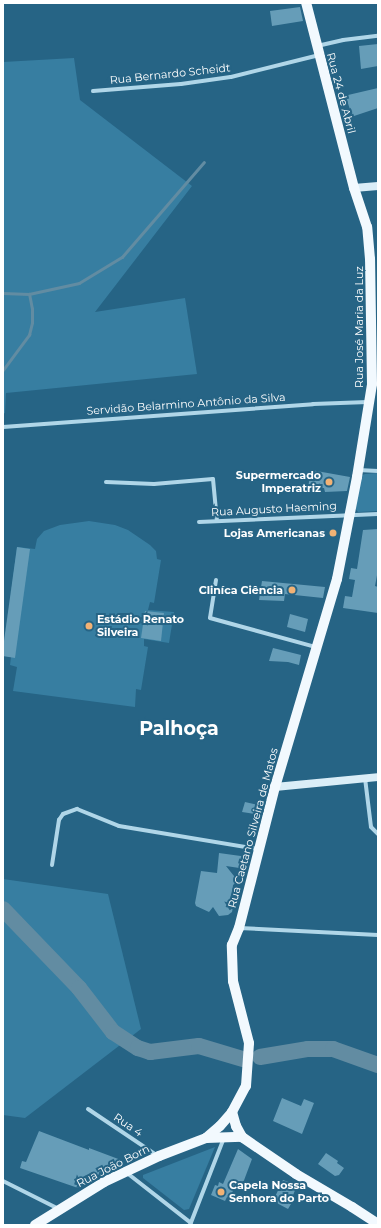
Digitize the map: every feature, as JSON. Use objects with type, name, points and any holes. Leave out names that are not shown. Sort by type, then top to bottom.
[{"type":"main road","name":"Rua 24 de Abril","points":[[306,3],[354,188]]},
{"type":"main road","name":"Rua José Maria da Luz","points":[[350,514],[370,402],[373,362],[370,252],[367,227],[354,188]]},
{"type":"main road","name":"Rua Caetano Silveira de Matos","points":[[206,1138],[220,1126],[232,1112],[246,1086],[249,1043],[233,981],[232,946],[239,928],[258,849],[315,647],[337,579],[350,514]]},
{"type":"main road","points":[[232,1112],[236,1126],[242,1137],[296,1174],[352,1206],[378,1224]]},
{"type":"main road","points":[[206,1138],[225,1136],[242,1137]]},
{"type":"main road","name":"Rua João Born","points":[[35,1225],[104,1182],[125,1171],[206,1138]]},
{"type":"street","name":"Rua Bernardo Scheidt","points":[[93,91],[181,84],[231,77],[318,51],[343,40],[378,36]]},
{"type":"street","points":[[354,188],[378,186]]},
{"type":"street","name":"Servidão Belarmino Antônio da Silva","points":[[3,427],[313,404],[370,402]]},
{"type":"street","points":[[358,470],[378,470]]},
{"type":"street","points":[[106,482],[154,484],[213,479],[217,521]]},
{"type":"street","name":"Rua Augusto Haeming","points":[[199,522],[350,514],[378,514]]},
{"type":"street","points":[[216,580],[210,618],[315,647]]},
{"type":"street","points":[[275,787],[378,777]]},
{"type":"street","points":[[365,778],[372,827],[378,834]]},
{"type":"street","points":[[52,864],[59,820],[63,814],[77,809],[90,813],[110,824],[119,826],[258,849]]},
{"type":"street","points":[[239,928],[378,935]]},
{"type":"street","name":"Rua 4","points":[[88,1109],[159,1156]]},
{"type":"street","points":[[125,1171],[190,1224],[225,1136]]},
{"type":"street","points":[[3,1181],[59,1209]]},
{"type":"shaded area","points":[[74,58],[80,100],[192,186],[95,312],[185,298],[197,374],[6,393],[5,413],[3,414],[3,62]]},
{"type":"shaded area","points":[[378,473],[378,511],[358,512],[355,508],[360,476]]},
{"type":"shaded area","name":"Estádio Renato Silveira","points":[[89,521],[115,525],[128,530],[156,551],[157,559],[161,560],[154,603],[150,602],[148,610],[174,612],[169,643],[144,639],[144,646],[148,647],[141,690],[136,689],[135,707],[13,691],[17,667],[10,665],[11,657],[3,656],[17,547],[35,549],[37,539],[44,531],[60,525]]},
{"type":"shaded area","points":[[3,879],[108,894],[141,1029],[25,1118],[3,1115]]},
{"type":"shaded area","points":[[215,1147],[189,1209],[184,1210],[143,1178],[143,1175]]},
{"type":"building","points":[[300,7],[303,21],[272,26],[270,11]]},
{"type":"building","points":[[378,44],[378,66],[361,69],[359,46]]},
{"type":"building","points":[[378,88],[378,108],[352,116],[346,97],[348,95]]},
{"type":"building","name":"Supermercado Imperatriz","points":[[311,470],[350,477],[347,491],[325,492],[324,488],[308,488]]},
{"type":"building","points":[[378,529],[378,570],[375,586],[378,587],[378,613],[343,608],[345,596],[352,597],[355,580],[349,579],[351,568],[357,569],[363,530]]},
{"type":"building","points":[[17,547],[30,549],[15,658],[3,656],[3,648]]},
{"type":"building","name":"Cliníca Ciência","points":[[262,581],[325,587],[323,598],[285,594],[284,601],[259,600]]},
{"type":"building","points":[[145,611],[164,613],[161,641],[141,638]]},
{"type":"building","points":[[290,614],[308,619],[305,632],[287,627]]},
{"type":"building","points":[[273,648],[301,655],[299,665],[288,662],[269,661]]},
{"type":"building","points":[[245,802],[258,805],[255,814],[242,812]]},
{"type":"building","points":[[219,853],[248,857],[246,869],[226,866],[238,881],[233,885],[231,905],[233,907],[232,912],[228,915],[219,916],[213,907],[209,912],[196,906],[195,903],[201,871],[217,873]]},
{"type":"building","points":[[282,1098],[301,1106],[304,1099],[314,1103],[302,1134],[273,1121]]},
{"type":"building","points":[[39,1131],[89,1150],[89,1148],[121,1160],[78,1188],[20,1168],[22,1161],[26,1162]]},
{"type":"building","points":[[238,1149],[252,1159],[240,1191],[234,1188],[230,1198],[227,1197],[225,1201],[211,1195],[215,1185],[218,1186],[219,1182],[223,1184]]},
{"type":"building","points":[[326,1153],[338,1161],[337,1163],[344,1168],[339,1175],[335,1176],[318,1164]]},
{"type":"building","points":[[283,1180],[297,1185],[292,1198],[294,1199],[288,1209],[273,1201]]},
{"type":"waterway","points":[[3,293],[29,294],[79,283],[122,257],[204,162]]},
{"type":"waterway","points":[[3,370],[29,335],[32,323],[32,309],[29,294]]},
{"type":"waterway","points":[[3,909],[79,988],[113,1032],[138,1048],[150,1052],[199,1046],[243,1059]]},
{"type":"waterway","points":[[260,1057],[308,1049],[333,1049],[378,1065]]},
{"type":"place","name":"Supermercado Imperatriz","points":[[329,482]]},
{"type":"place","name":"Lojas Americanas","points":[[333,533]]},
{"type":"place","name":"Cliníca Ciência","points":[[292,590]]},
{"type":"place","name":"Estádio Renato Silveira","points":[[89,626]]},
{"type":"place","name":"Capela Nossa Senhora do Parto","points":[[221,1192]]},
{"type":"district","name":"Palhoça","points":[[179,729]]}]
